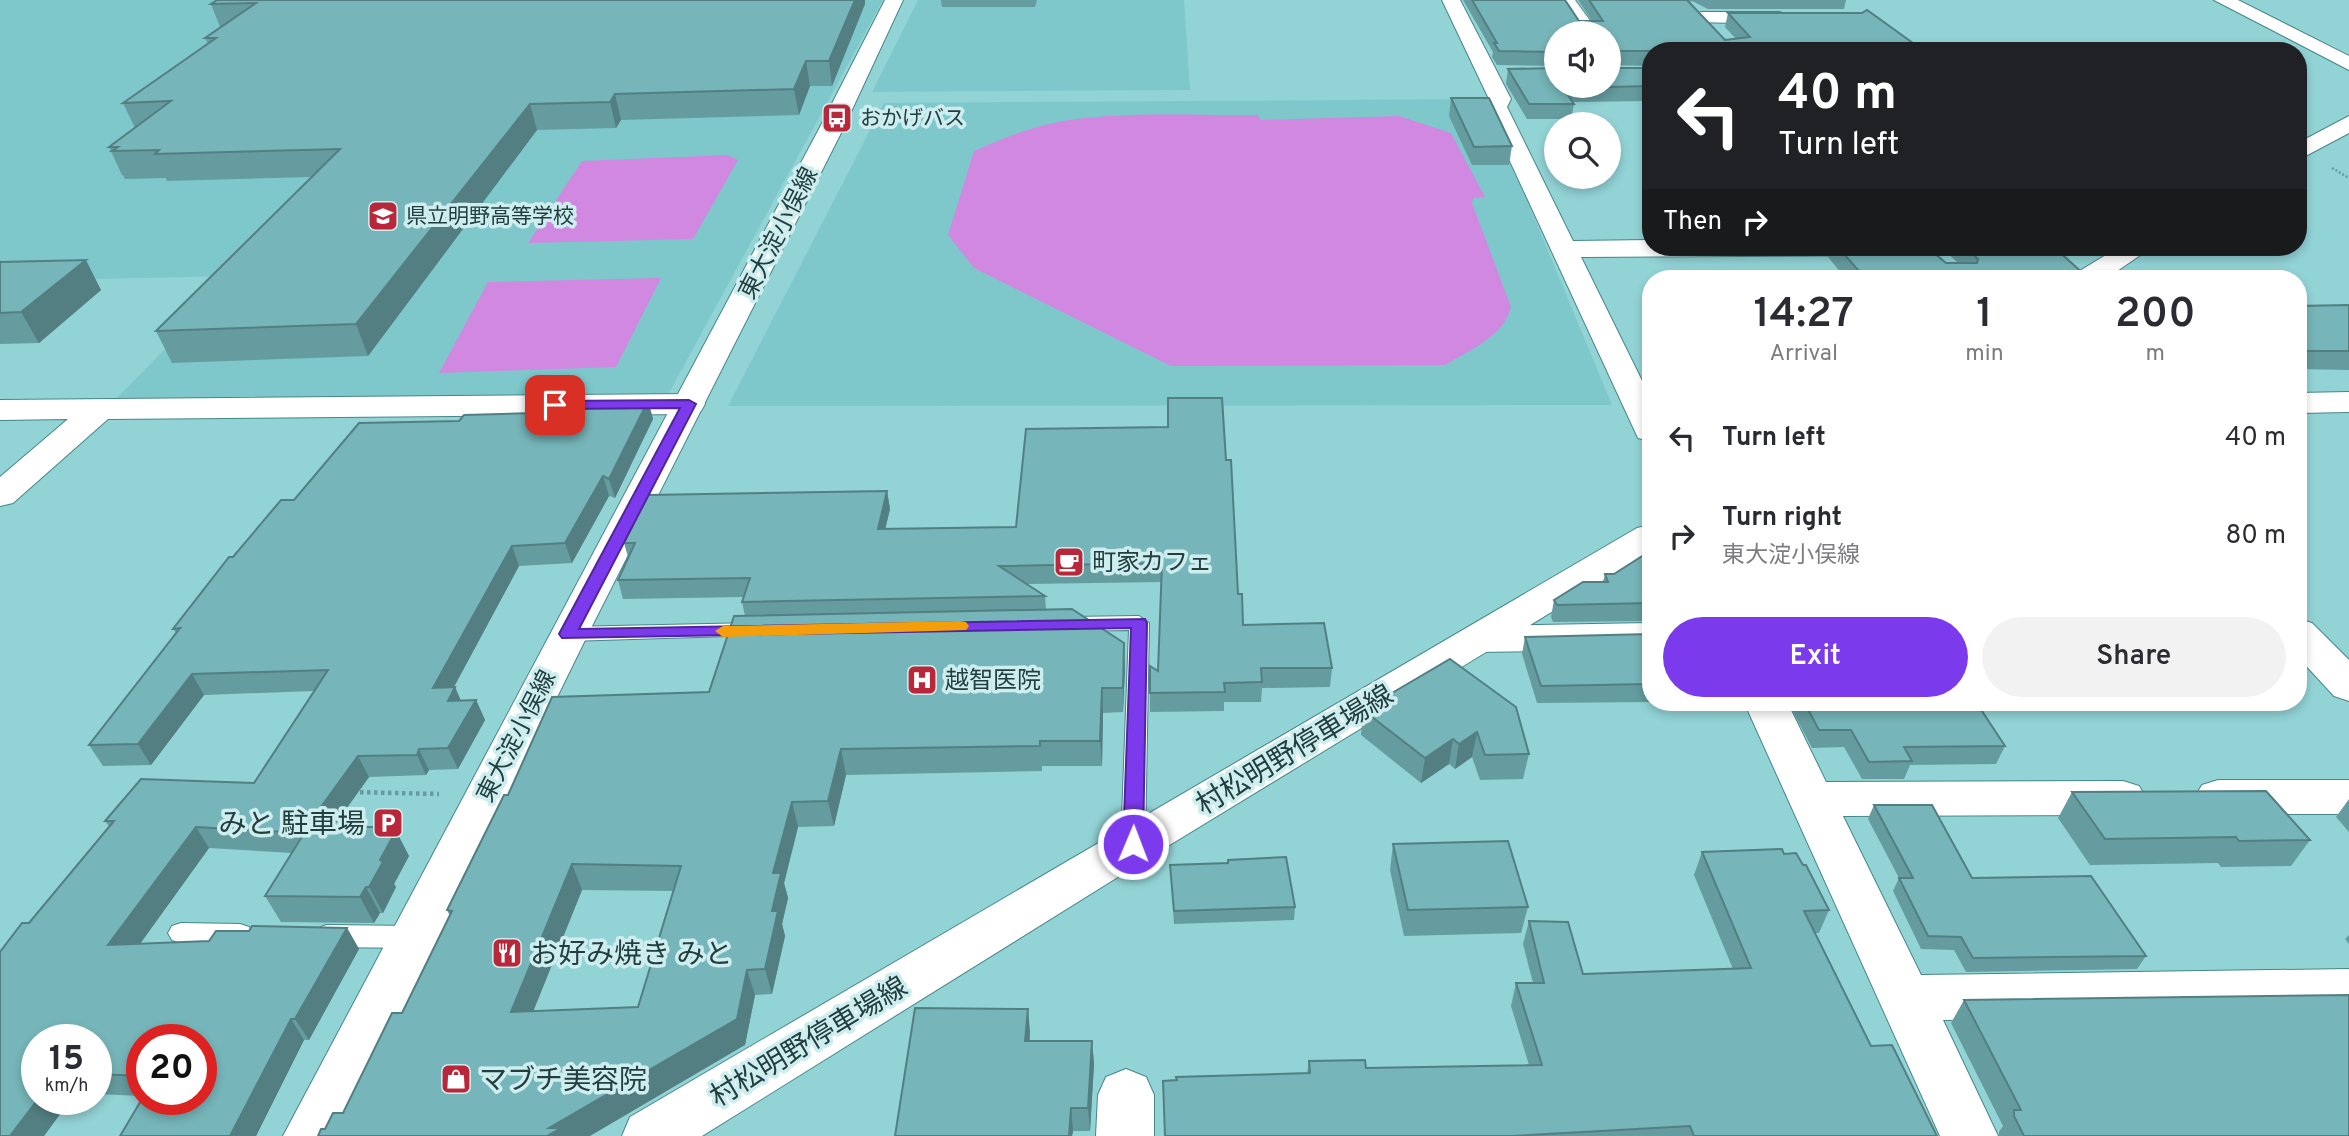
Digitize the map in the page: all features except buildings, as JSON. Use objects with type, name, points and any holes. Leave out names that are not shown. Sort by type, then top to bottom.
[{"type":"street","name":"東大淀小俣線","points":[[312,1136],[894,0]]},
{"type":"street","points":[[1451,0],[1502,75],[1500,99],[1496,107],[1642,414]]},
{"type":"street","points":[[1565,0],[1580,21]]},
{"type":"street","points":[[1684,0],[1718,34]]},
{"type":"street","points":[[2223,0],[2306,42]]},
{"type":"street","points":[[1702,18],[1805,18]]},
{"type":"street","points":[[2307,43],[2349,64]]},
{"type":"street","points":[[2307,148],[2349,123]]},
{"type":"street","points":[[1564,249],[1642,249]]},
{"type":"street","points":[[2101,270],[2123,256]]},
{"type":"street","points":[[2307,403],[2349,402]]},
{"type":"street","points":[[0,410],[689,404]]},
{"type":"street","points":[[0,495],[100,409]]},
{"type":"street","name":"村松明野停車場線","points":[[652,1136],[1133,844],[1642,541]]},
{"type":"street","points":[[1480,639],[1642,636]]},
{"type":"street","points":[[2307,642],[2349,686]]},
{"type":"street","points":[[1770,711],[1969,1136]]},
{"type":"street","points":[[1813,799],[2349,797]]},
{"type":"street","points":[[1906,998],[2349,992]]},
{"type":"lane","points":[[1055,624],[1139,623],[1133,844]]},
{"type":"lane","points":[[568,634],[777,630]]},
{"type":"lane","points":[[181,933],[264,934]]},
{"type":"lane","points":[[305,935],[416,937]]},
{"type":"path","points":[[347,792],[485,795]]},
{"type":"shaded area","name":"県立明野高等学校","points":[[0,0],[883,0],[669,393],[115,400],[237,276],[0,281]]},
{"type":"shaded area","points":[[918,0],[1184,0],[1190,90],[872,92]]},
{"type":"shaded area","points":[[1485,99],[1612,405],[728,406],[884,103]]},
{"type":"shaded area","points":[[1258,115],[1260,120],[1399,116],[1451,133],[1485,197],[1473,198],[1472,203],[1511,307],[1494,334],[1445,365],[1171,366],[974,268],[948,235],[974,151],[1002,139],[1049,124],[1099,117]]},
{"type":"shaded area","points":[[727,155],[738,160],[693,239],[528,243],[582,161]]},
{"type":"shaded area","points":[[661,278],[616,367],[439,373],[488,282]]},
{"type":"slow traffic","points":[[723,631],[960,626]]},
{"type":"place","name":"おかげバス","points":[[837,118]]},
{"type":"place","name":"県立明野高等学校","points":[[383,216]]},
{"type":"place","name":"町家カフェ","points":[[1069,562]]},
{"type":"place","name":"越智医院","points":[[922,680]]},
{"type":"place","name":"みと 駐車場","points":[[388,823]]},
{"type":"place","name":"お好み焼き みと","points":[[507,953]]},
{"type":"place","name":"マブチ美容院","points":[[456,1079]]},
{"type":"route","points":[[555,405],[689,404],[568,634],[1139,623],[1133,844]]}]
